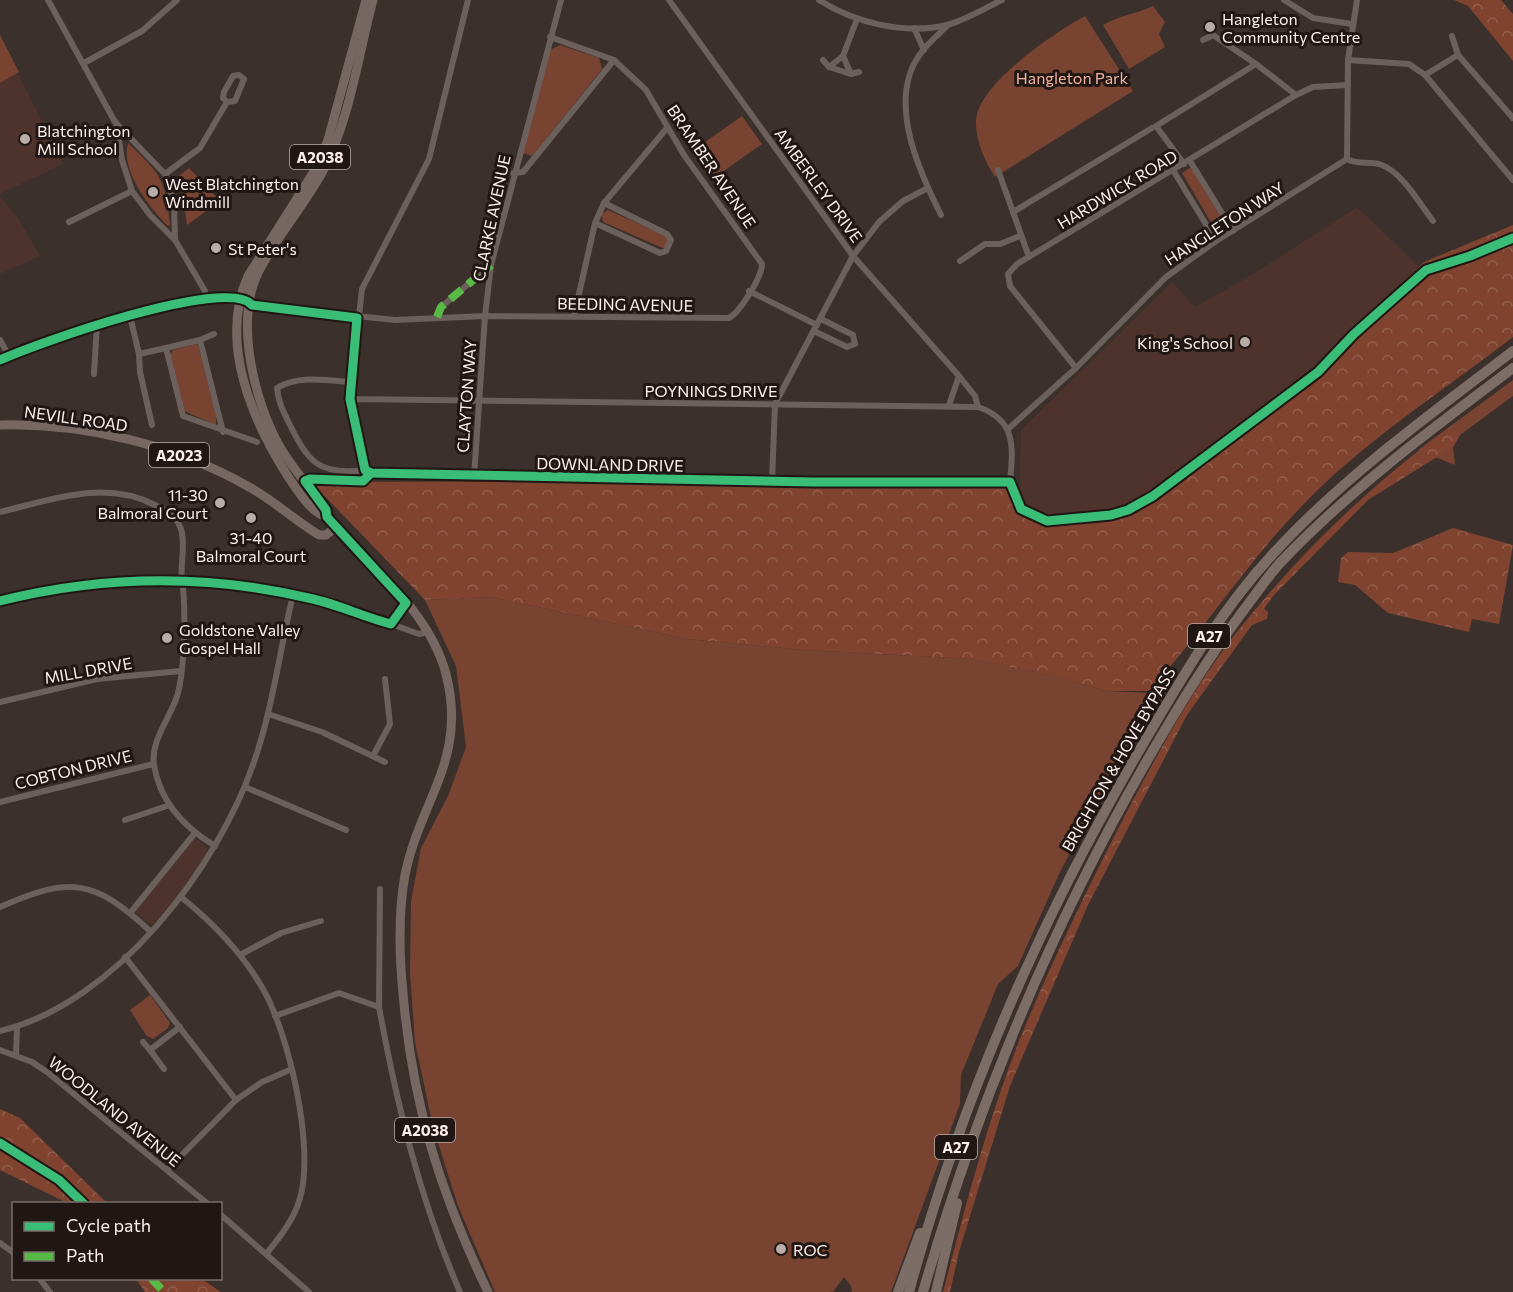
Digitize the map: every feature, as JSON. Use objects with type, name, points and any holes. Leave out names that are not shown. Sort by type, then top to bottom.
[{"type":"highway","name":"BRIGHTON & HOVE BYPASS","points":[[909,1292],[939,1192],[998,1033],[1068,877],[1198,650],[1271,556],[1336,492],[1513,351]]},
{"type":"highway","name":"BRIGHTON & HOVE BYPASS","points":[[923,1292],[971,1144],[1023,1010],[1085,873],[1207,660],[1279,564],[1390,464],[1513,368]]},
{"type":"highway","name":"A27","points":[[936,1292],[971,1144]]},
{"type":"highway","name":"A27","points":[[898,1292],[914,1245],[939,1192]]},
{"type":"main road","name":"A2038","points":[[366,0],[330,154],[301,199],[245,300],[248,334],[256,403],[280,447],[326,510],[327,517],[406,603],[428,632],[446,676],[452,729],[445,766],[416,839],[405,876],[400,920],[400,958],[406,1028],[420,1114],[444,1192],[488,1292]]},
{"type":"main road","name":"A2038","points":[[341,107],[373,0]]},
{"type":"main road","name":"NEVILL ROAD","points":[[0,425],[82,430],[120,437],[175,453],[249,487],[317,534],[326,535],[336,527]]},
{"type":"street","points":[[48,0],[116,122],[165,174],[174,205],[175,240]]},
{"type":"street","points":[[84,63],[142,31],[177,0]]},
{"type":"street","points":[[365,470],[350,399],[350,382],[362,289],[429,159],[468,0]]},
{"type":"street","name":"CLARKE AVENUE","points":[[485,316],[491,265],[513,173],[561,0]]},
{"type":"street","points":[[819,0],[857,19],[889,26],[914,28],[948,25],[1002,0]]},
{"type":"street","points":[[1284,0],[1313,18],[1352,24]]},
{"type":"street","points":[[1357,0],[1348,60],[1347,159],[1352,162],[1379,164],[1390,169],[1433,221]]},
{"type":"street","name":"AMBERLEY DRIVE","points":[[672,1],[853,256],[959,376],[975,396],[978,407]]},
{"type":"street","points":[[829,66],[843,56],[857,19]]},
{"type":"street","points":[[941,215],[928,188],[910,133],[906,100],[908,78],[924,50],[948,25]]},
{"type":"street","points":[[914,28],[924,50]]},
{"type":"street","points":[[1203,40],[1213,35],[1296,94]]},
{"type":"street","points":[[1452,36],[1458,55],[1513,118]]},
{"type":"street","name":"BRAMBER AVENUE","points":[[550,37],[614,60],[646,90],[667,128],[757,255],[762,272],[749,291]]},
{"type":"street","points":[[1425,75],[1458,55]]},
{"type":"street","points":[[843,56],[851,74]]},
{"type":"street","points":[[513,173],[524,172],[614,60]]},
{"type":"street","points":[[823,60],[829,66],[851,74],[859,72]]},
{"type":"street","points":[[1348,60],[1409,64],[1425,75],[1513,180]]},
{"type":"street","points":[[1233,231],[1187,162],[1156,126],[1256,64]]},
{"type":"street","points":[[240,75],[244,82],[237,98],[233,102],[227,102],[223,98],[224,92],[233,76],[240,75]]},
{"type":"street","name":"HARDWICK ROAD","points":[[1076,368],[1010,286],[1008,274],[1029,257],[1296,94],[1313,87],[1348,85]]},
{"type":"street","points":[[165,174],[200,148],[227,102]]},
{"type":"street","points":[[116,122],[122,160],[132,190],[150,215],[175,240],[205,291],[205,299]]},
{"type":"street","points":[[574,316],[596,223],[604,202],[667,128]]},
{"type":"street","points":[[1012,212],[1152,128]]},
{"type":"street","name":"HANGLETON WAY","points":[[1008,429],[1076,368],[1166,277],[1216,241],[1347,159]]},
{"type":"street","points":[[998,170],[1029,257]]},
{"type":"street","points":[[1173,170],[1216,241]]},
{"type":"street","points":[[772,481],[775,404],[853,256],[879,222],[903,201],[928,188]]},
{"type":"street","points":[[69,222],[132,190]]},
{"type":"street","points":[[596,223],[660,253],[666,251],[670,246],[671,240],[668,234],[604,202]]},
{"type":"street","points":[[960,261],[985,244],[1000,244],[1020,236]]},
{"type":"street","points":[[437,317],[441,307],[491,265]]},
{"type":"street","points":[[749,291],[818,325],[853,335],[855,344],[847,347],[818,325]]},
{"type":"street","name":"BEEDING AVENUE","points":[[485,316],[729,318],[738,313],[749,291]]},
{"type":"street","points":[[0,360],[97,324],[205,299],[230,296],[245,300],[252,305],[357,318],[395,320],[485,316]]},
{"type":"street","points":[[130,316],[152,425]]},
{"type":"street","name":"CLAYTON WAY","points":[[474,477],[485,316]]},
{"type":"street","points":[[94,374],[97,324]]},
{"type":"street","points":[[139,354],[200,340],[214,334]]},
{"type":"street","points":[[0,340],[9,356]]},
{"type":"street","points":[[200,340],[223,432]]},
{"type":"street","points":[[166,348],[183,416],[223,432],[257,442]]},
{"type":"street","points":[[950,405],[959,376]]},
{"type":"street","name":"DOWNLAND DRIVE","points":[[350,382],[318,379],[287,381],[277,388],[278,399],[298,442],[313,463],[340,473],[365,470],[372,473],[474,477],[1010,482],[1014,446],[1008,429]]},
{"type":"street","name":"POYNINGS DRIVE","points":[[350,399],[950,405],[978,407],[992,412],[1008,429]]},
{"type":"street","points":[[0,512],[87,492],[114,493],[143,500],[162,508],[179,525],[183,544],[184,604],[179,690],[159,738],[153,764],[170,805],[180,820],[215,846]]},
{"type":"street","points":[[0,601],[91,583],[182,580],[293,595],[327,602],[419,634],[428,632]]},
{"type":"street","points":[[0,1031],[34,1021],[78,995],[125,957],[181,897],[215,846],[245,787],[268,714],[293,595]]},
{"type":"street","points":[[391,624],[406,603]]},
{"type":"street","name":"MILL DRIVE","points":[[0,702],[97,679],[181,671]]},
{"type":"street","points":[[373,756],[390,724],[385,679]]},
{"type":"street","points":[[268,714],[322,732],[385,762]]},
{"type":"street","name":"COBTON DRIVE","points":[[0,802],[153,764]]},
{"type":"street","points":[[245,787],[346,830]]},
{"type":"street","points":[[125,820],[170,805]]},
{"type":"street","points":[[131,912],[195,833]]},
{"type":"street","points":[[0,907],[46,889],[72,887],[106,895],[131,912],[150,931]]},
{"type":"street","points":[[380,889],[379,1007],[395,1093],[413,1163],[437,1239],[460,1292]]},
{"type":"street","points":[[181,897],[240,955],[263,988],[275,1016],[292,1069],[302,1130],[303,1184],[300,1199],[290,1220],[267,1253]]},
{"type":"street","points":[[240,955],[281,933],[321,921]]},
{"type":"street","points":[[125,957],[236,1100]]},
{"type":"street","points":[[275,1016],[339,993],[379,1007]]},
{"type":"street","points":[[16,1055],[17,1027]]},
{"type":"street","points":[[150,1050],[180,1027]]},
{"type":"street","points":[[142,1042],[164,1069]]},
{"type":"street","name":"WOODLAND AVENUE","points":[[0,1050],[16,1055],[47,1072],[207,1202]]},
{"type":"street","points":[[167,1170],[236,1100],[262,1082],[292,1069]]},
{"type":"street","points":[[222,1216],[309,1292]]},
{"type":"street","points":[[41,1280],[50,1292]]},
{"type":"shaded area","name":"Blatchington Mill School","points":[[0,38],[63,164],[0,194]]},
{"type":"shaded area","points":[[0,197],[18,218],[40,256],[0,274]]},
{"type":"shaded area","points":[[1357,207],[1420,267],[1323,360],[1208,452],[1119,510],[1038,515],[1020,503],[1021,430],[1172,282],[1195,307],[1255,273]]},
{"type":"shaded area","points":[[194,837],[207,848],[206,855],[179,895],[152,925],[135,912]]},
{"type":"green space","points":[[1454,0],[1501,0],[1513,14],[1513,61],[1468,6]]},
{"type":"green space","points":[[1153,6],[1165,22],[1159,34],[1165,47],[1129,69],[1103,25]]},
{"type":"green space","name":"Hangleton Park","points":[[1085,16],[1133,91],[995,177],[984,158],[977,135],[976,120],[980,106],[1003,75],[1020,60]]},
{"type":"green space","points":[[0,35],[19,72],[0,83]]},
{"type":"green space","points":[[560,45],[599,58],[602,69],[532,156],[523,153],[550,50]]},
{"type":"green space","points":[[742,116],[762,144],[711,180],[691,152]]},
{"type":"green space","points":[[128,143],[148,162],[160,178],[166,197],[170,225],[168,226],[145,199],[132,176],[128,164]]},
{"type":"green space","points":[[1191,167],[1225,224],[1215,229],[1182,173]]},
{"type":"green space","points":[[189,168],[220,201],[187,225],[179,176]]},
{"type":"green space","points":[[608,210],[666,236],[669,241],[665,249],[603,222],[601,214]]},
{"type":"green space","points":[[1513,225],[1513,337],[1375,440],[1324,484],[1261,552],[1149,691],[1106,691],[1055,676],[972,659],[805,650],[687,639],[491,597],[425,600],[311,482],[1007,480],[1019,503],[1039,515],[1119,510],[1208,452],[1323,360],[1424,262]]},
{"type":"green space","points":[[196,344],[216,415],[216,425],[184,411],[170,355],[173,350]]},
{"type":"green space","points":[[1513,380],[1513,396],[1460,435],[1453,447],[1455,465],[1418,450]]},
{"type":"green space","points":[[1450,427],[1460,435],[1453,447],[1368,500],[1274,595],[1264,609],[1268,612],[1267,619],[1252,625],[1187,715],[1088,905],[1010,1086],[959,1252],[950,1292],[943,1292],[987,1134],[1019,1041],[1091,883],[1172,729],[1219,656],[1284,576],[1363,498]]},
{"type":"green space","points":[[1453,528],[1513,545],[1499,624],[1472,619],[1469,632],[1388,613],[1355,585],[1338,582],[1341,558],[1348,552],[1393,553]]},
{"type":"green space","points":[[491,597],[687,639],[805,650],[972,659],[1056,676],[1106,691],[1153,693],[1059,874],[1018,966],[998,984],[961,1075],[960,1104],[891,1292],[852,1292],[851,1286],[844,1277],[833,1292],[828,1289],[832,1292],[495,1292],[458,1206],[433,1127],[415,1042],[410,973],[411,901],[421,848],[448,796],[466,747],[456,666],[425,600]]},
{"type":"green space","points":[[150,995],[170,1023],[168,1028],[153,1039],[146,1035],[130,1010]]},
{"type":"green space","points":[[0,1109],[20,1118],[106,1202],[65,1202],[0,1170]]},
{"type":"green space","points":[[137,1280],[203,1280],[221,1292],[145,1292]]},
{"type":"marked path","points":[[437,317],[441,307],[491,265]]},
{"type":"marked path","points":[[153,1280],[164,1292]]},
{"type":"cycle path","points":[[0,360],[51,340],[130,315],[207,299],[235,298],[252,305],[357,318],[350,399],[365,470],[371,473],[812,482],[1010,482],[1021,509],[1047,521],[1111,515],[1128,510],[1153,496],[1318,372],[1354,334],[1426,270],[1470,256],[1513,238]]},
{"type":"cycle path","points":[[0,601],[39,592],[117,582],[196,582],[235,585],[313,599],[391,624],[406,603],[327,517],[326,510],[305,481],[310,479],[363,481],[371,473]]},
{"type":"cycle path","points":[[0,1143],[59,1180],[82,1202]]},
{"type":"place","name":"Hangleton Community Centre","points":[[1210,27]]},
{"type":"place","name":"Blatchington Mill School","points":[[25,139]]},
{"type":"place","name":"West Blatchington Windmill","points":[[153,192]]},
{"type":"place","name":"St Peter's","points":[[216,248]]},
{"type":"place","name":"King's School","points":[[1245,342]]},
{"type":"place","name":"11-30 Balmoral Court","points":[[220,503]]},
{"type":"place","name":"31-40 Balmoral Court","points":[[251,518]]},
{"type":"place","name":"Goldstone Valley Gospel Hall","points":[[167,638]]},
{"type":"place","name":"ROC","points":[[781,1249]]}]
